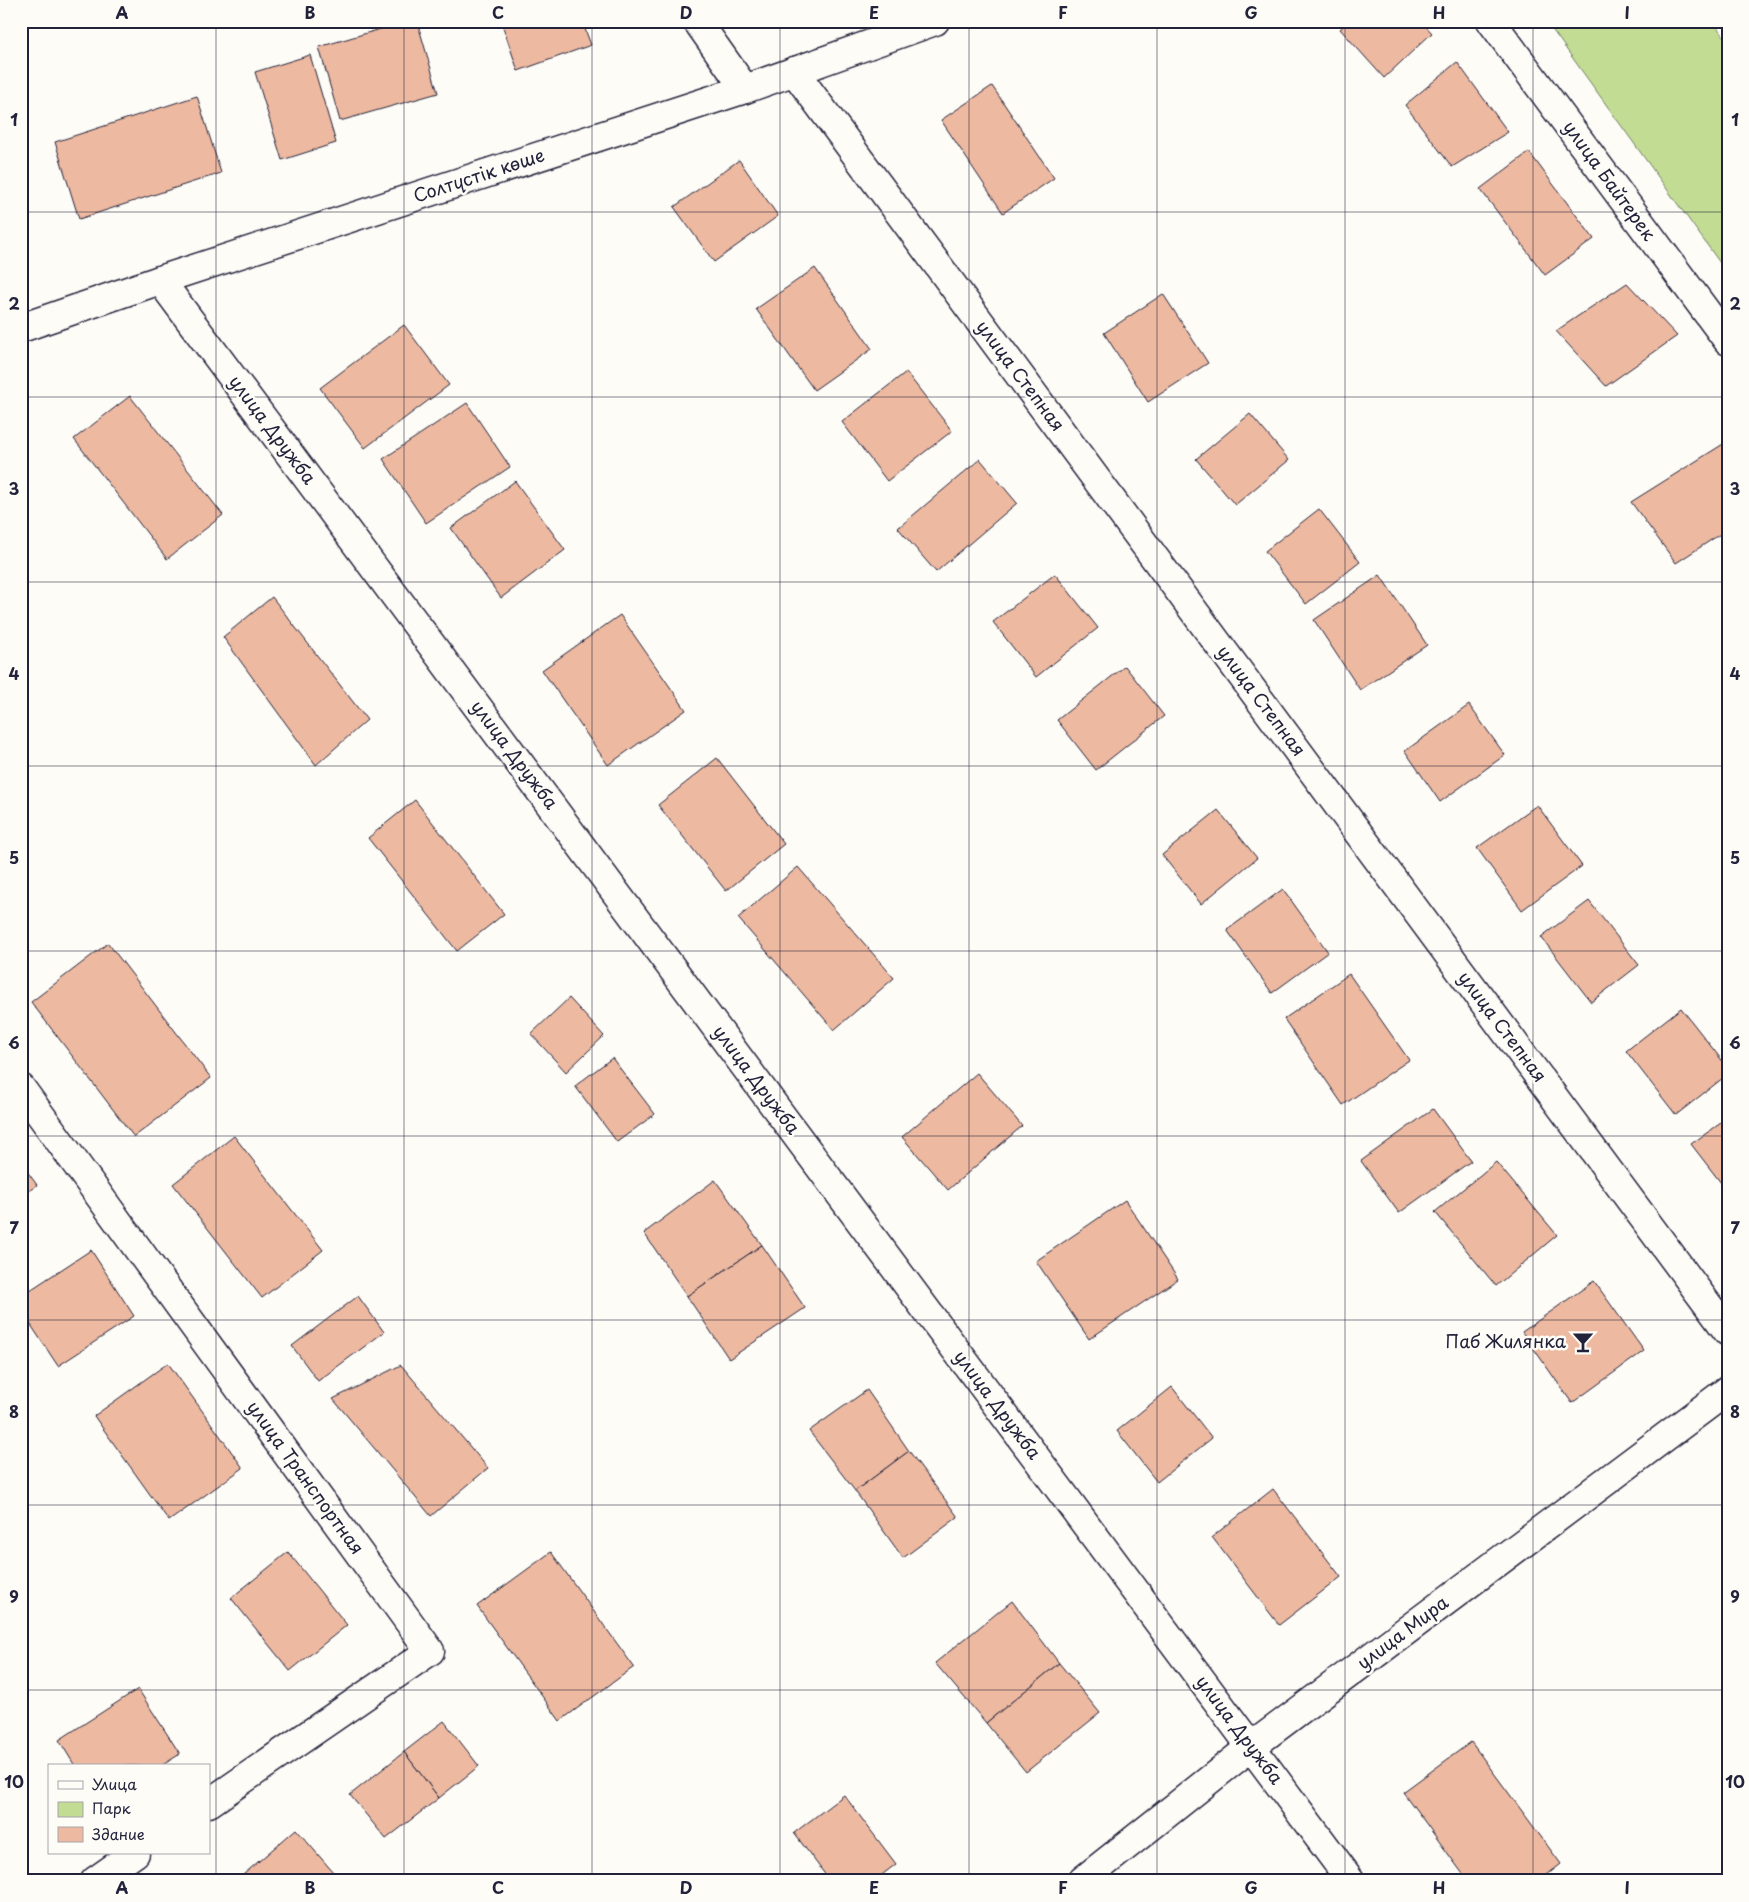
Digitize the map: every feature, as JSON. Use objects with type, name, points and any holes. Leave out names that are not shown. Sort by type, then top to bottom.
[{"type":"street","points":[[697,21],[745,89]]},
{"type":"street","name":"Солтүстік көше","points":[[21,328],[160,280],[745,89],[935,21]]},
{"type":"street","name":"улица Байтерек","points":[[1491,21],[1728,341]]},
{"type":"street","name":"улица Степная","points":[[794,70],[1728,1332]]},
{"type":"street","name":"улица Дружба","points":[[160,280],[1351,1881]]},
{"type":"street","name":"улица Транспортная","points":[[21,1088],[430,1652],[210,1802]]},
{"type":"street","name":"улица Мира","points":[[1082,1881],[1252,1746],[1728,1390]]},
{"type":"street","points":[[95,1881],[135,1854]]},
{"type":"green space","points":[[1546,21],[1712,21],[1728,41],[1728,274]]},
{"type":"building","points":[[408,21],[417,21],[438,93],[340,121],[319,47]]},
{"type":"building","points":[[501,21],[582,21],[591,45],[518,71]]},
{"type":"building","points":[[1349,21],[1421,21],[1432,33],[1384,78],[1340,29]]},
{"type":"building","points":[[310,55],[336,143],[282,160],[255,72]]},
{"type":"building","points":[[1457,62],[1508,132],[1452,167],[1405,105]]},
{"type":"building","points":[[992,86],[1054,178],[1003,213],[941,120]]},
{"type":"building","points":[[197,96],[221,173],[79,219],[55,142]]},
{"type":"building","points":[[1529,152],[1594,239],[1545,275],[1480,189]]},
{"type":"building","points":[[739,160],[778,216],[714,262],[674,207]]},
{"type":"building","points":[[815,268],[872,349],[814,390],[756,309]]},
{"type":"building","points":[[1627,283],[1677,336],[1606,386],[1556,331]]},
{"type":"building","points":[[1163,294],[1208,363],[1148,402],[1104,333]]},
{"type":"building","points":[[404,325],[449,385],[365,448],[320,388]]},
{"type":"building","points":[[906,372],[952,431],[887,481],[842,422]]},
{"type":"building","points":[[130,396],[223,515],[167,559],[74,439]]},
{"type":"building","points":[[467,403],[510,467],[426,523],[383,459]]},
{"type":"building","points":[[1250,414],[1289,460],[1235,505],[1196,459]]},
{"type":"building","points":[[1728,441],[1728,529],[1676,563],[1631,502]]},
{"type":"building","points":[[980,459],[1017,503],[936,572],[898,528]]},
{"type":"building","points":[[515,481],[565,550],[501,598],[451,528]]},
{"type":"building","points":[[1319,509],[1360,562],[1306,604],[1265,551]]},
{"type":"building","points":[[1055,574],[1098,628],[1036,677],[993,622]]},
{"type":"building","points":[[1380,575],[1427,645],[1360,690],[1314,620]]},
{"type":"building","points":[[272,597],[367,720],[316,765],[223,637]]},
{"type":"building","points":[[620,615],[686,710],[608,765],[542,670]]},
{"type":"building","points":[[1125,666],[1164,716],[1096,770],[1057,720]]},
{"type":"building","points":[[1469,705],[1505,755],[1440,802],[1405,751]]},
{"type":"building","points":[[717,758],[784,844],[726,891],[658,805]]},
{"type":"building","points":[[415,800],[504,914],[457,951],[368,838]]},
{"type":"building","points":[[1537,805],[1582,866],[1522,910],[1477,848]]},
{"type":"building","points":[[1218,810],[1257,858],[1201,904],[1162,855]]},
{"type":"building","points":[[798,867],[894,978],[834,1030],[738,918]]},
{"type":"building","points":[[1283,889],[1328,952],[1272,993],[1227,930]]},
{"type":"building","points":[[1589,901],[1639,965],[1591,1002],[1541,937]]},
{"type":"building","points":[[108,943],[211,1078],[134,1137],[31,1002]]},
{"type":"building","points":[[1349,974],[1409,1060],[1343,1105],[1284,1019]]},
{"type":"building","points":[[569,998],[604,1036],[566,1072],[531,1034]]},
{"type":"building","points":[[1681,1008],[1728,1068],[1728,1074],[1676,1115],[1626,1051]]},
{"type":"building","points":[[612,1058],[655,1114],[617,1142],[575,1086]]},
{"type":"building","points":[[977,1073],[1022,1126],[948,1190],[902,1137]]},
{"type":"building","points":[[1433,1109],[1471,1161],[1399,1213],[1361,1161]]},
{"type":"building","points":[[1728,1118],[1728,1192],[1691,1144]]},
{"type":"building","points":[[234,1136],[323,1250],[262,1298],[173,1184]]},
{"type":"building","points":[[1496,1162],[1557,1235],[1496,1286],[1435,1212]]},
{"type":"building","points":[[21,1163],[37,1185],[21,1197]]},
{"type":"building","points":[[715,1180],[762,1245],[687,1296],[644,1233]]},
{"type":"building","points":[[1125,1200],[1178,1279],[1089,1339],[1036,1261]]},
{"type":"building","points":[[762,1245],[805,1308],[729,1359],[687,1296]]},
{"type":"building","points":[[91,1250],[134,1316],[58,1366],[21,1310],[21,1296]]},
{"type":"building","name":"Паб Жилянка","points":[[1594,1281],[1644,1351],[1572,1403],[1522,1332]]},
{"type":"building","points":[[358,1296],[384,1332],[318,1381],[292,1346]]},
{"type":"building","points":[[168,1363],[243,1468],[169,1521],[94,1416]]},
{"type":"building","points":[[401,1365],[488,1468],[431,1516],[333,1399]]},
{"type":"building","points":[[1172,1387],[1212,1438],[1157,1482],[1117,1431]]},
{"type":"building","points":[[867,1390],[909,1451],[855,1491],[809,1431]]},
{"type":"building","points":[[909,1451],[958,1517],[903,1558],[855,1491]]},
{"type":"building","points":[[1273,1489],[1341,1577],[1279,1625],[1212,1537]]},
{"type":"building","points":[[288,1552],[347,1625],[290,1671],[231,1598]]},
{"type":"building","points":[[551,1552],[634,1667],[560,1721],[477,1606]]},
{"type":"building","points":[[1012,1601],[1059,1663],[986,1723],[935,1663]]},
{"type":"building","points":[[1059,1663],[1100,1713],[1026,1772],[986,1723]]},
{"type":"building","points":[[138,1689],[180,1754],[164,1764],[74,1764],[59,1740]]},
{"type":"building","points":[[444,1721],[479,1766],[439,1798],[404,1752]]},
{"type":"building","points":[[1471,1742],[1561,1864],[1539,1881],[1468,1881],[1403,1792]]},
{"type":"building","points":[[404,1752],[439,1798],[386,1839],[350,1795]]},
{"type":"building","points":[[844,1795],[896,1864],[874,1881],[830,1881],[794,1833]]},
{"type":"building","points":[[296,1829],[333,1872],[324,1881],[236,1881]]},
{"type":"place","name":"Паб Жилянка","points":[[1583,1342]]}]
